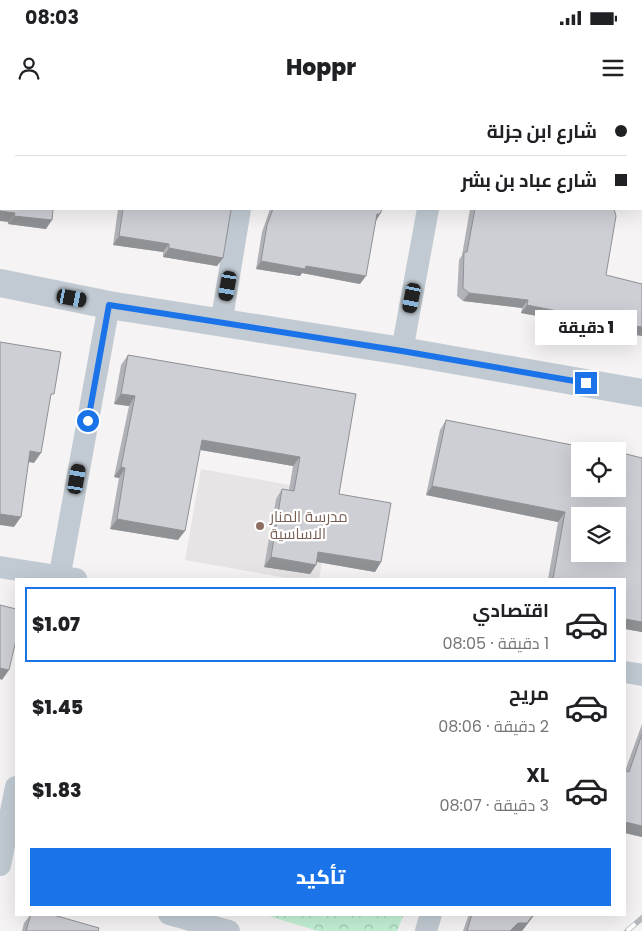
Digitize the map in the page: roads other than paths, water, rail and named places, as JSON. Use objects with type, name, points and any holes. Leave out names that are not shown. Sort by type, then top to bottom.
[{"type":"street","points":[[221,324],[240,210]]},
{"type":"street","points":[[402,351],[428,210]]},
{"type":"street","points":[[0,283],[109,305],[402,351],[642,393]]},
{"type":"street","points":[[0,567],[65,578],[109,305]]},
{"type":"street","points":[[626,672],[642,675]]},
{"type":"street","points":[[6,864],[15,795]]},
{"type":"street","points":[[173,916],[192,926],[229,931]]},
{"type":"street","points":[[426,931],[430,916]]},
{"type":"railway","points":[[627,931],[642,918]]},
{"type":"place","name":"مدرسة المنار الاساسية","points":[[260,526]]}]
